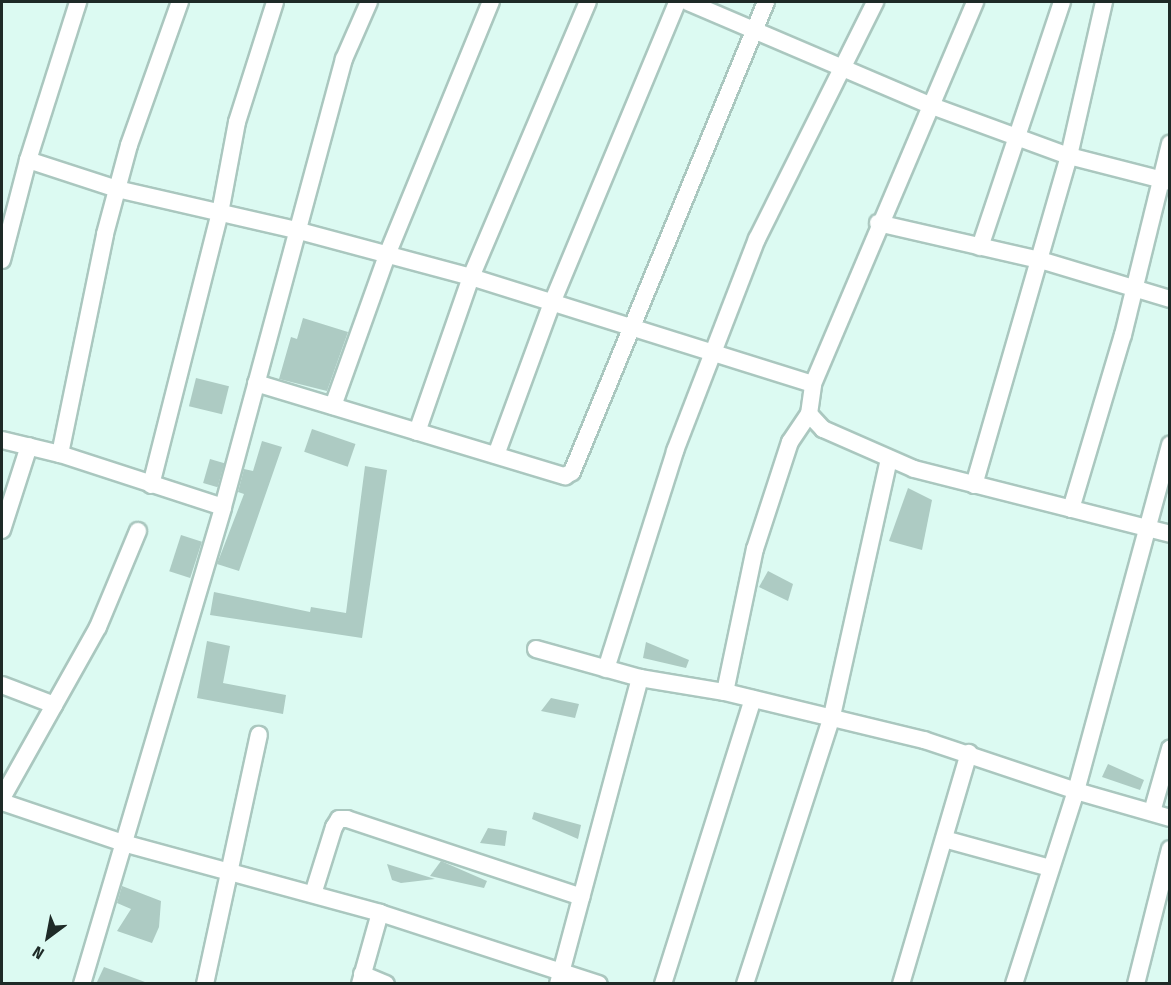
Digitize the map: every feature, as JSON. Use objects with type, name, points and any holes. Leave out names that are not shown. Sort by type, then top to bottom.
[{"type":"street","points":[[2,260],[28,160],[78,2]]},
{"type":"street","points":[[60,453],[117,189],[180,2]]},
{"type":"street","points":[[151,485],[220,213],[237,122],[275,2]]},
{"type":"street","points":[[82,984],[223,507],[296,230],[344,60],[369,2]]},
{"type":"street","points":[[333,406],[387,255],[491,2]]},
{"type":"street","points":[[417,432],[471,277],[588,2]]},
{"type":"street","points":[[496,455],[552,303],[677,2]]},
{"type":"street","points":[[688,2],[932,106],[1015,134],[1069,156],[1165,181]]},
{"type":"street","points":[[256,383],[565,476],[572,472],[629,326],[738,77],[753,30],[766,2]]},
{"type":"street","points":[[606,669],[675,450],[757,239],[845,68],[875,2]]},
{"type":"street","points":[[725,692],[755,549],[790,442],[809,414],[813,384],[878,223],[932,106],[975,2]]},
{"type":"street","points":[[980,246],[1015,134],[1044,65],[1062,2]]},
{"type":"street","points":[[974,485],[1069,156],[1104,2]]},
{"type":"street","points":[[1071,509],[1165,181],[1170,144]]},
{"type":"street","points":[[28,160],[117,189],[296,230],[471,277],[813,384]]},
{"type":"street","points":[[878,223],[1040,260],[1170,299]]},
{"type":"street","points":[[809,414],[823,429],[890,459],[974,485],[1170,534]]},
{"type":"street","points":[[2,440],[60,453],[223,507]]},
{"type":"street","points":[[1014,984],[1076,791],[1170,445]]},
{"type":"street","points":[[2,531],[29,446]]},
{"type":"street","points":[[745,984],[832,716],[890,459]]},
{"type":"street","points":[[138,531],[98,627],[2,800],[123,843],[380,913],[560,977],[599,984]]},
{"type":"street","points":[[536,649],[639,678],[725,692],[832,716],[969,753],[1076,791],[1170,818]]},
{"type":"street","points":[[560,977],[639,678]]},
{"type":"street","points":[[2,685],[54,705]]},
{"type":"street","points":[[663,984],[753,699]]},
{"type":"street","points":[[205,984],[259,735]]},
{"type":"street","points":[[1152,812],[1170,749]]},
{"type":"street","points":[[901,984],[969,753]]},
{"type":"street","points":[[313,894],[334,827],[339,819],[347,819],[581,897]]},
{"type":"street","points":[[944,839],[1050,868]]},
{"type":"street","points":[[1136,984],[1170,849]]},
{"type":"street","points":[[380,913],[361,979],[386,984]]},
{"type":"building","points":[[303,318],[348,332],[327,391],[279,379],[291,337],[297,339]]},
{"type":"building","points":[[196,378],[229,386],[222,414],[189,406]]},
{"type":"building","points":[[312,429],[355,444],[348,467],[304,452]]},
{"type":"building","points":[[262,441],[282,447],[239,571],[217,564],[244,494],[238,492],[244,469],[253,471]]},
{"type":"building","points":[[210,459],[224,463],[218,487],[203,483]]},
{"type":"building","points":[[365,466],[387,470],[362,638],[210,615],[214,592],[310,612],[311,607],[346,613]]},
{"type":"building","points":[[908,488],[932,500],[922,550],[889,541]]},
{"type":"building","points":[[181,535],[202,542],[190,578],[169,571]]},
{"type":"building","points":[[768,571],[793,584],[788,601],[759,587]]},
{"type":"building","points":[[207,641],[230,646],[223,683],[286,695],[283,714],[197,698]]},
{"type":"building","points":[[646,642],[689,660],[686,668],[643,658]]},
{"type":"building","points":[[551,698],[579,704],[575,718],[541,711]]},
{"type":"building","points":[[1108,764],[1144,780],[1140,790],[1102,777]]},
{"type":"building","points":[[534,812],[581,825],[578,839],[532,819]]},
{"type":"building","points":[[488,828],[507,831],[505,846],[480,843]]},
{"type":"building","points":[[441,861],[487,881],[484,888],[430,876]]},
{"type":"building","points":[[387,864],[435,879],[401,883],[392,880]]},
{"type":"building","points":[[122,886],[161,901],[159,927],[152,943],[117,931],[131,909],[117,903]]},
{"type":"building","points":[[104,967],[145,982],[145,984],[96,984]]}]
